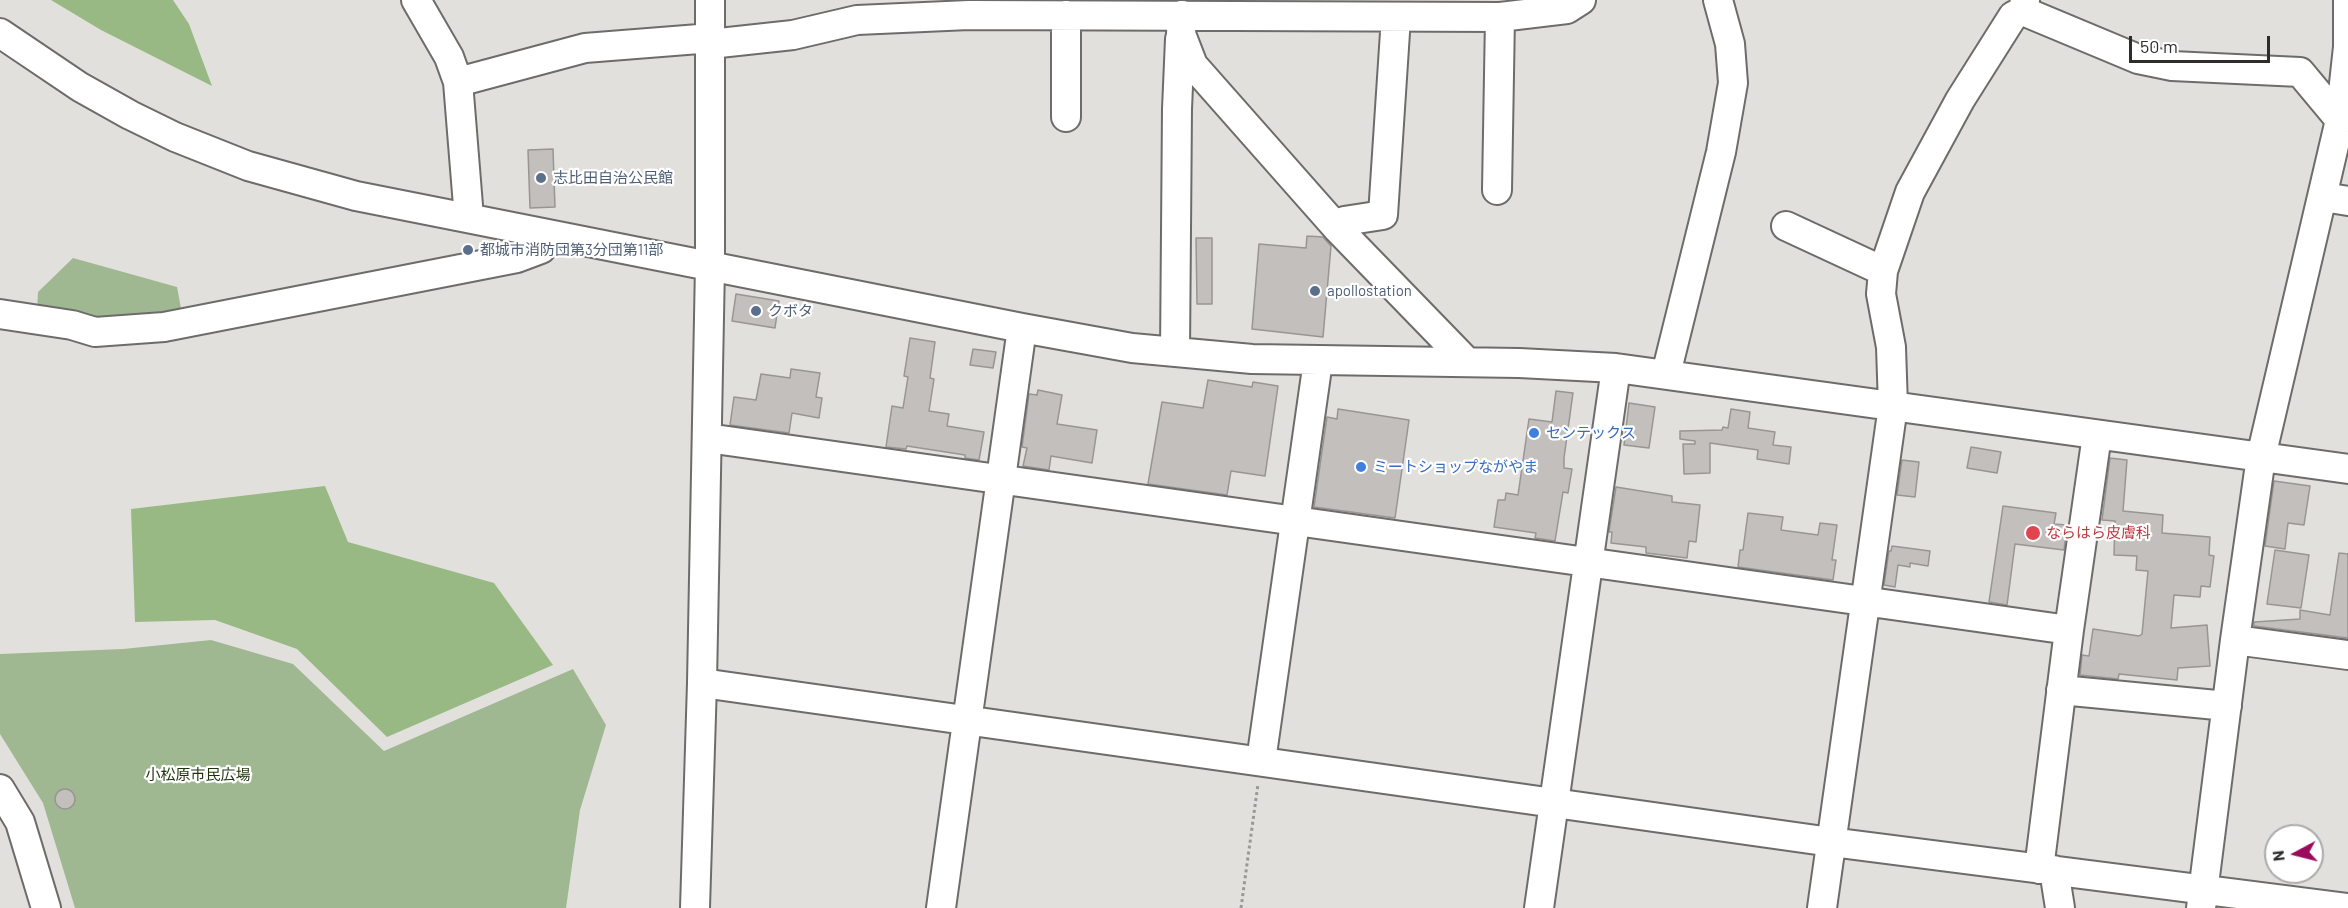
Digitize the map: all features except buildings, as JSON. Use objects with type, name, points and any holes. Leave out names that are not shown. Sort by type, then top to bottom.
[{"type":"street","points":[[416,0],[449,57],[458,82],[469,218]]},
{"type":"street","points":[[695,908],[710,265],[710,0]]},
{"type":"street","points":[[458,82],[585,48],[699,39],[710,44],[793,35],[857,20],[969,8],[1066,15],[1500,17],[1567,9],[1581,0]]},
{"type":"street","points":[[2203,899],[2235,640],[2261,457],[2335,199],[2348,47],[2348,0]]},
{"type":"street","points":[[1666,374],[1721,152],[1733,83],[1723,1]]},
{"type":"street","points":[[1822,908],[1893,406],[1891,347],[1881,294],[1883,271],[1910,192],[1960,100],[2013,16],[2024,6],[2138,59],[2172,66],[2300,72],[2340,120]]},
{"type":"street","points":[[1066,15],[1066,117]]},
{"type":"street","points":[[1173,16],[1193,65],[1337,228],[1467,362]]},
{"type":"street","points":[[1173,16],[1177,110],[1175,352]]},
{"type":"street","points":[[1337,228],[1344,221],[1383,215],[1396,16]]},
{"type":"street","points":[[1497,190],[1500,17]]},
{"type":"street","points":[[0,33],[80,87],[130,115],[175,137],[248,166],[356,196],[1022,328],[1132,348],[1175,352],[1318,361],[1467,362],[1616,368],[2348,469]]},
{"type":"street","points":[[1786,226],[1883,271]]},
{"type":"street","points":[[0,314],[72,325],[95,332],[164,327],[517,258],[541,249],[549,235]]},
{"type":"street","points":[[941,908],[1022,328]]},
{"type":"street","points":[[1261,762],[1318,361]]},
{"type":"street","points":[[1539,908],[1616,368]]},
{"type":"street","points":[[2060,908],[2047,870],[2061,690],[2097,435]]},
{"type":"street","points":[[707,438],[2069,630]]},
{"type":"street","points":[[2235,640],[2348,655]]},
{"type":"street","points":[[702,683],[1831,842],[2047,870],[2203,899],[2347,908]]},
{"type":"street","points":[[2061,690],[2227,706]]},
{"type":"street","points":[[0,789],[20,822],[46,908]]},
{"type":"path","points":[[1241,908],[1261,762]]},
{"type":"green space","points":[[51,0],[173,0],[189,24],[212,86],[101,30]]},
{"type":"green space","points":[[73,258],[177,287],[183,319],[104,326],[37,311],[38,292]]},
{"type":"green space","points":[[325,486],[348,542],[494,583],[553,665],[387,737],[297,649],[215,620],[135,622],[131,509]]},
{"type":"green space","name":"小松原市民広場","points":[[211,640],[293,664],[384,751],[573,669],[606,725],[580,810],[566,908],[75,908],[43,803],[0,734],[0,654],[123,649]]},
{"type":"place","name":"志比田自治公民館","points":[[541,178]]},
{"type":"place","name":"都城市消防団第3分団第11部","points":[[468,250]]},
{"type":"place","name":"apollostation","points":[[1315,291]]},
{"type":"place","name":"クボタ","points":[[756,311]]},
{"type":"place","name":"センテックス","points":[[1534,433]]},
{"type":"place","name":"ミートショップながやま","points":[[1361,467]]},
{"type":"place","name":"ならはら皮膚科","points":[[2033,533]]}]
